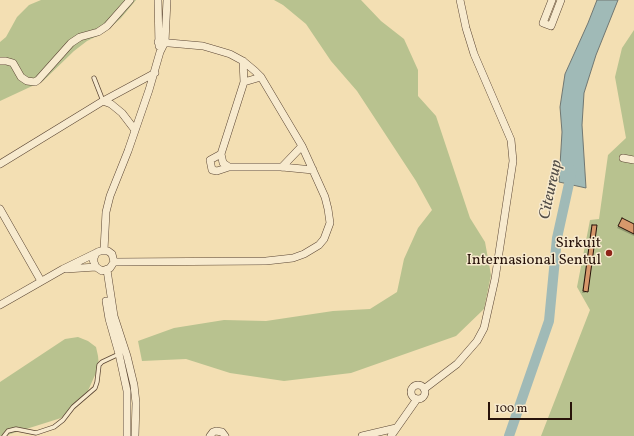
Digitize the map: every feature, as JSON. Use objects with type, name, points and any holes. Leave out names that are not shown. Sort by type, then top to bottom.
[{"type":"street","points":[[0,61],[13,63],[21,76],[27,81],[35,82],[71,43],[80,37],[98,32],[107,26],[130,0]]},
{"type":"street","points":[[158,0],[162,42]]},
{"type":"street","points":[[104,250],[106,212],[110,196],[155,73],[162,42],[167,0]]},
{"type":"street","points":[[424,389],[457,364],[477,341],[484,328],[495,279],[513,160],[511,140],[474,54],[466,28],[460,0]]},
{"type":"street","points":[[552,0],[543,23],[551,26],[561,0]]},
{"type":"street","points":[[114,262],[266,261],[293,258],[304,254],[319,245],[324,239],[330,223],[325,197],[302,146],[261,77],[243,61],[230,54],[209,48],[162,42]]},
{"type":"street","points":[[229,167],[223,163],[221,154],[244,82],[243,61]]},
{"type":"street","points":[[0,164],[103,100],[155,73]]},
{"type":"street","points":[[244,82],[261,77]]},
{"type":"street","points":[[103,100],[111,104],[122,113],[135,130]]},
{"type":"street","points":[[282,167],[302,146]]},
{"type":"street","points":[[221,154],[210,160],[212,170],[217,171],[229,167],[282,167],[313,170]]},
{"type":"street","points":[[623,158],[634,160]]},
{"type":"street","points":[[0,211],[42,281]]},
{"type":"street","points":[[0,305],[86,256],[104,250],[112,254],[114,262]]},
{"type":"street","points":[[96,253],[93,260],[102,269],[134,385],[136,403],[135,436]]},
{"type":"street","points":[[63,269],[102,269],[112,266],[114,262]]},
{"type":"street","points":[[102,269],[109,319],[119,354],[127,391],[127,436]]},
{"type":"street","points":[[417,399],[412,394],[412,389],[418,386],[424,389]]},
{"type":"street","points":[[391,436],[417,399],[423,398],[425,392],[424,389]]},
{"type":"street","points":[[362,436],[396,428]]},
{"type":"street","points":[[210,436],[216,431],[222,432],[225,436]]},
{"type":"lane","points":[[94,78],[103,100]]},
{"type":"lane","points":[[4,436],[8,431],[16,429],[36,433],[54,427],[63,420],[73,407],[94,388],[99,365],[119,354]]},
{"type":"green space","points":[[41,0],[136,0],[121,18],[105,32],[87,41],[74,51],[43,81],[0,101],[0,42],[6,37],[17,17],[29,5]]},
{"type":"green space","points":[[274,0],[361,0],[381,21],[404,39],[418,70],[418,96],[436,116],[470,218],[485,242],[491,275],[484,309],[456,336],[351,373],[284,381],[230,373],[186,359],[142,361],[138,341],[174,328],[224,320],[266,321],[333,311],[370,309],[397,292],[404,259],[418,228],[432,210],[416,181],[357,91],[331,61],[306,24],[283,5]]},
{"type":"green space","name":"Sirkuit Internasional Sentul","points":[[634,30],[634,436],[541,436],[590,310],[577,287],[590,220],[599,219],[608,155],[626,138],[615,77],[622,48]]},
{"type":"green space","points":[[78,337],[88,341],[96,347],[98,356],[99,366],[87,393],[61,418],[0,436],[0,382],[65,339]]},
{"type":"water","points":[[597,0],[618,0],[596,55],[584,93],[582,125],[586,188],[559,182],[562,132],[560,107],[565,74]]},
{"type":"building","points":[[622,218],[634,224],[634,234],[618,226]]},
{"type":"building","points":[[592,225],[597,225],[588,292],[583,291]]},
{"type":"waterway","name":"Citeureup","points":[[509,436],[549,321],[557,238],[572,170]]},
{"type":"place","name":"Sirkuit Internasional Sentul","points":[[609,253]]}]
